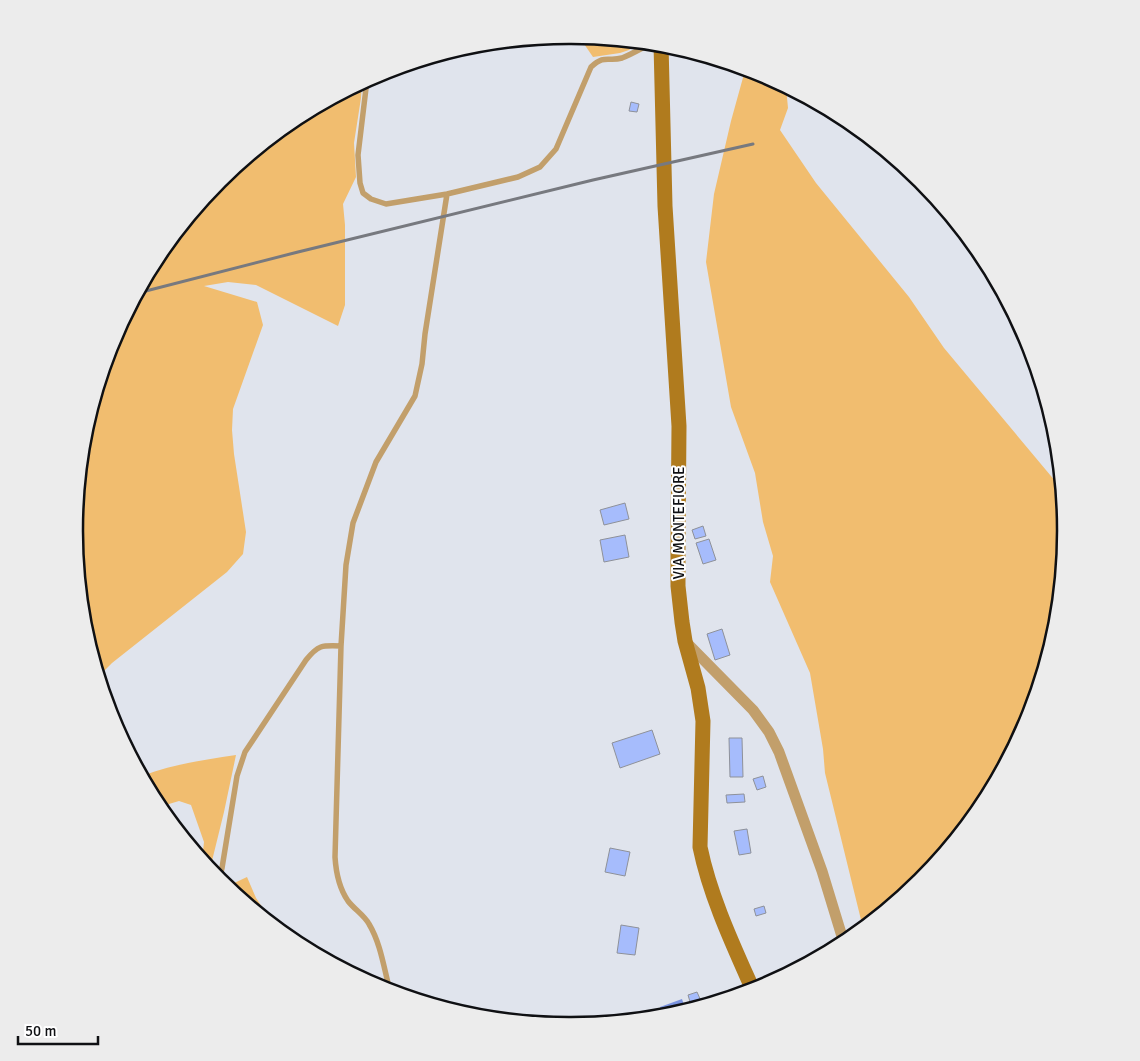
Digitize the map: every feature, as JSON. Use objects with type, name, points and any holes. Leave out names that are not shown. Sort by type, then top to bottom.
[{"type":"main road","name":"VIA MONTEFIORE","points":[[661,52],[666,214],[679,426],[678,586],[685,641],[692,661],[703,721],[700,847],[713,892],[750,982]]},
{"type":"street","points":[[685,641],[753,710],[774,740],[780,752],[822,871],[841,934]]},
{"type":"lane","points":[[366,89],[358,155],[360,183],[363,193],[371,199],[386,204],[447,194],[518,177],[540,168],[556,149],[592,67],[598,61],[620,58],[639,49]]},
{"type":"lane","points":[[387,981],[376,939],[368,922],[348,901],[336,873],[341,646],[346,565],[353,523],[376,462],[415,396],[422,364],[447,194]]},
{"type":"lane","points":[[221,870],[238,776],[245,752],[314,650],[324,646],[341,646]]},
{"type":"shaded area","points":[[584,44],[632,48],[620,53],[593,57]]},
{"type":"shaded area","points":[[743,76],[787,95],[788,108],[780,130],[816,183],[909,297],[944,348],[1054,480],[1057,530],[1053,594],[1040,656],[1020,717],[992,774],[956,827],[914,875],[861,920],[825,773],[823,749],[810,673],[770,582],[773,556],[763,522],[755,473],[731,407],[706,262],[714,194]]},
{"type":"shaded area","points":[[361,91],[354,143],[356,177],[343,204],[345,225],[345,305],[338,326],[256,285],[228,282],[204,286],[257,302],[263,325],[233,409],[234,454],[246,532],[243,554],[227,572],[104,671],[87,594],[83,530],[87,467],[93,436],[109,374],[120,344],[148,287],[165,260],[184,234],[226,186],[274,144],[327,109]]},
{"type":"shaded area","points":[[236,755],[212,860],[203,850],[204,842],[191,805],[179,801],[168,804],[148,774],[177,765]]},
{"type":"shaded area","points":[[247,877],[262,907],[249,896],[235,883]]},
{"type":"water","points":[[682,999],[684,1004],[661,1009],[660,1007]]},
{"type":"building","points":[[631,102],[639,104],[637,112],[629,111]]},
{"type":"building","points":[[625,503],[629,519],[604,525],[600,510]]},
{"type":"building","points":[[703,526],[706,536],[695,539],[692,530]]},
{"type":"building","points":[[625,535],[629,557],[604,562],[600,540]]},
{"type":"building","points":[[709,539],[716,560],[703,564],[696,543]]},
{"type":"building","points":[[722,629],[730,655],[715,660],[707,634]]},
{"type":"building","points":[[652,730],[660,754],[620,768],[612,743]]},
{"type":"building","points":[[729,738],[742,738],[743,777],[730,777]]},
{"type":"building","points":[[763,776],[766,787],[757,790],[753,779]]},
{"type":"building","points":[[744,794],[745,802],[727,803],[726,795]]},
{"type":"building","points":[[747,829],[751,853],[739,855],[734,831]]},
{"type":"building","points":[[610,848],[630,852],[625,876],[605,872]]},
{"type":"building","points":[[764,906],[766,913],[756,916],[754,909]]},
{"type":"building","points":[[621,925],[639,928],[635,955],[617,953]]},
{"type":"building","points":[[697,992],[700,1000],[690,1002],[688,995]]},
{"type":"railway","points":[[146,291],[593,180],[753,144]]}]
